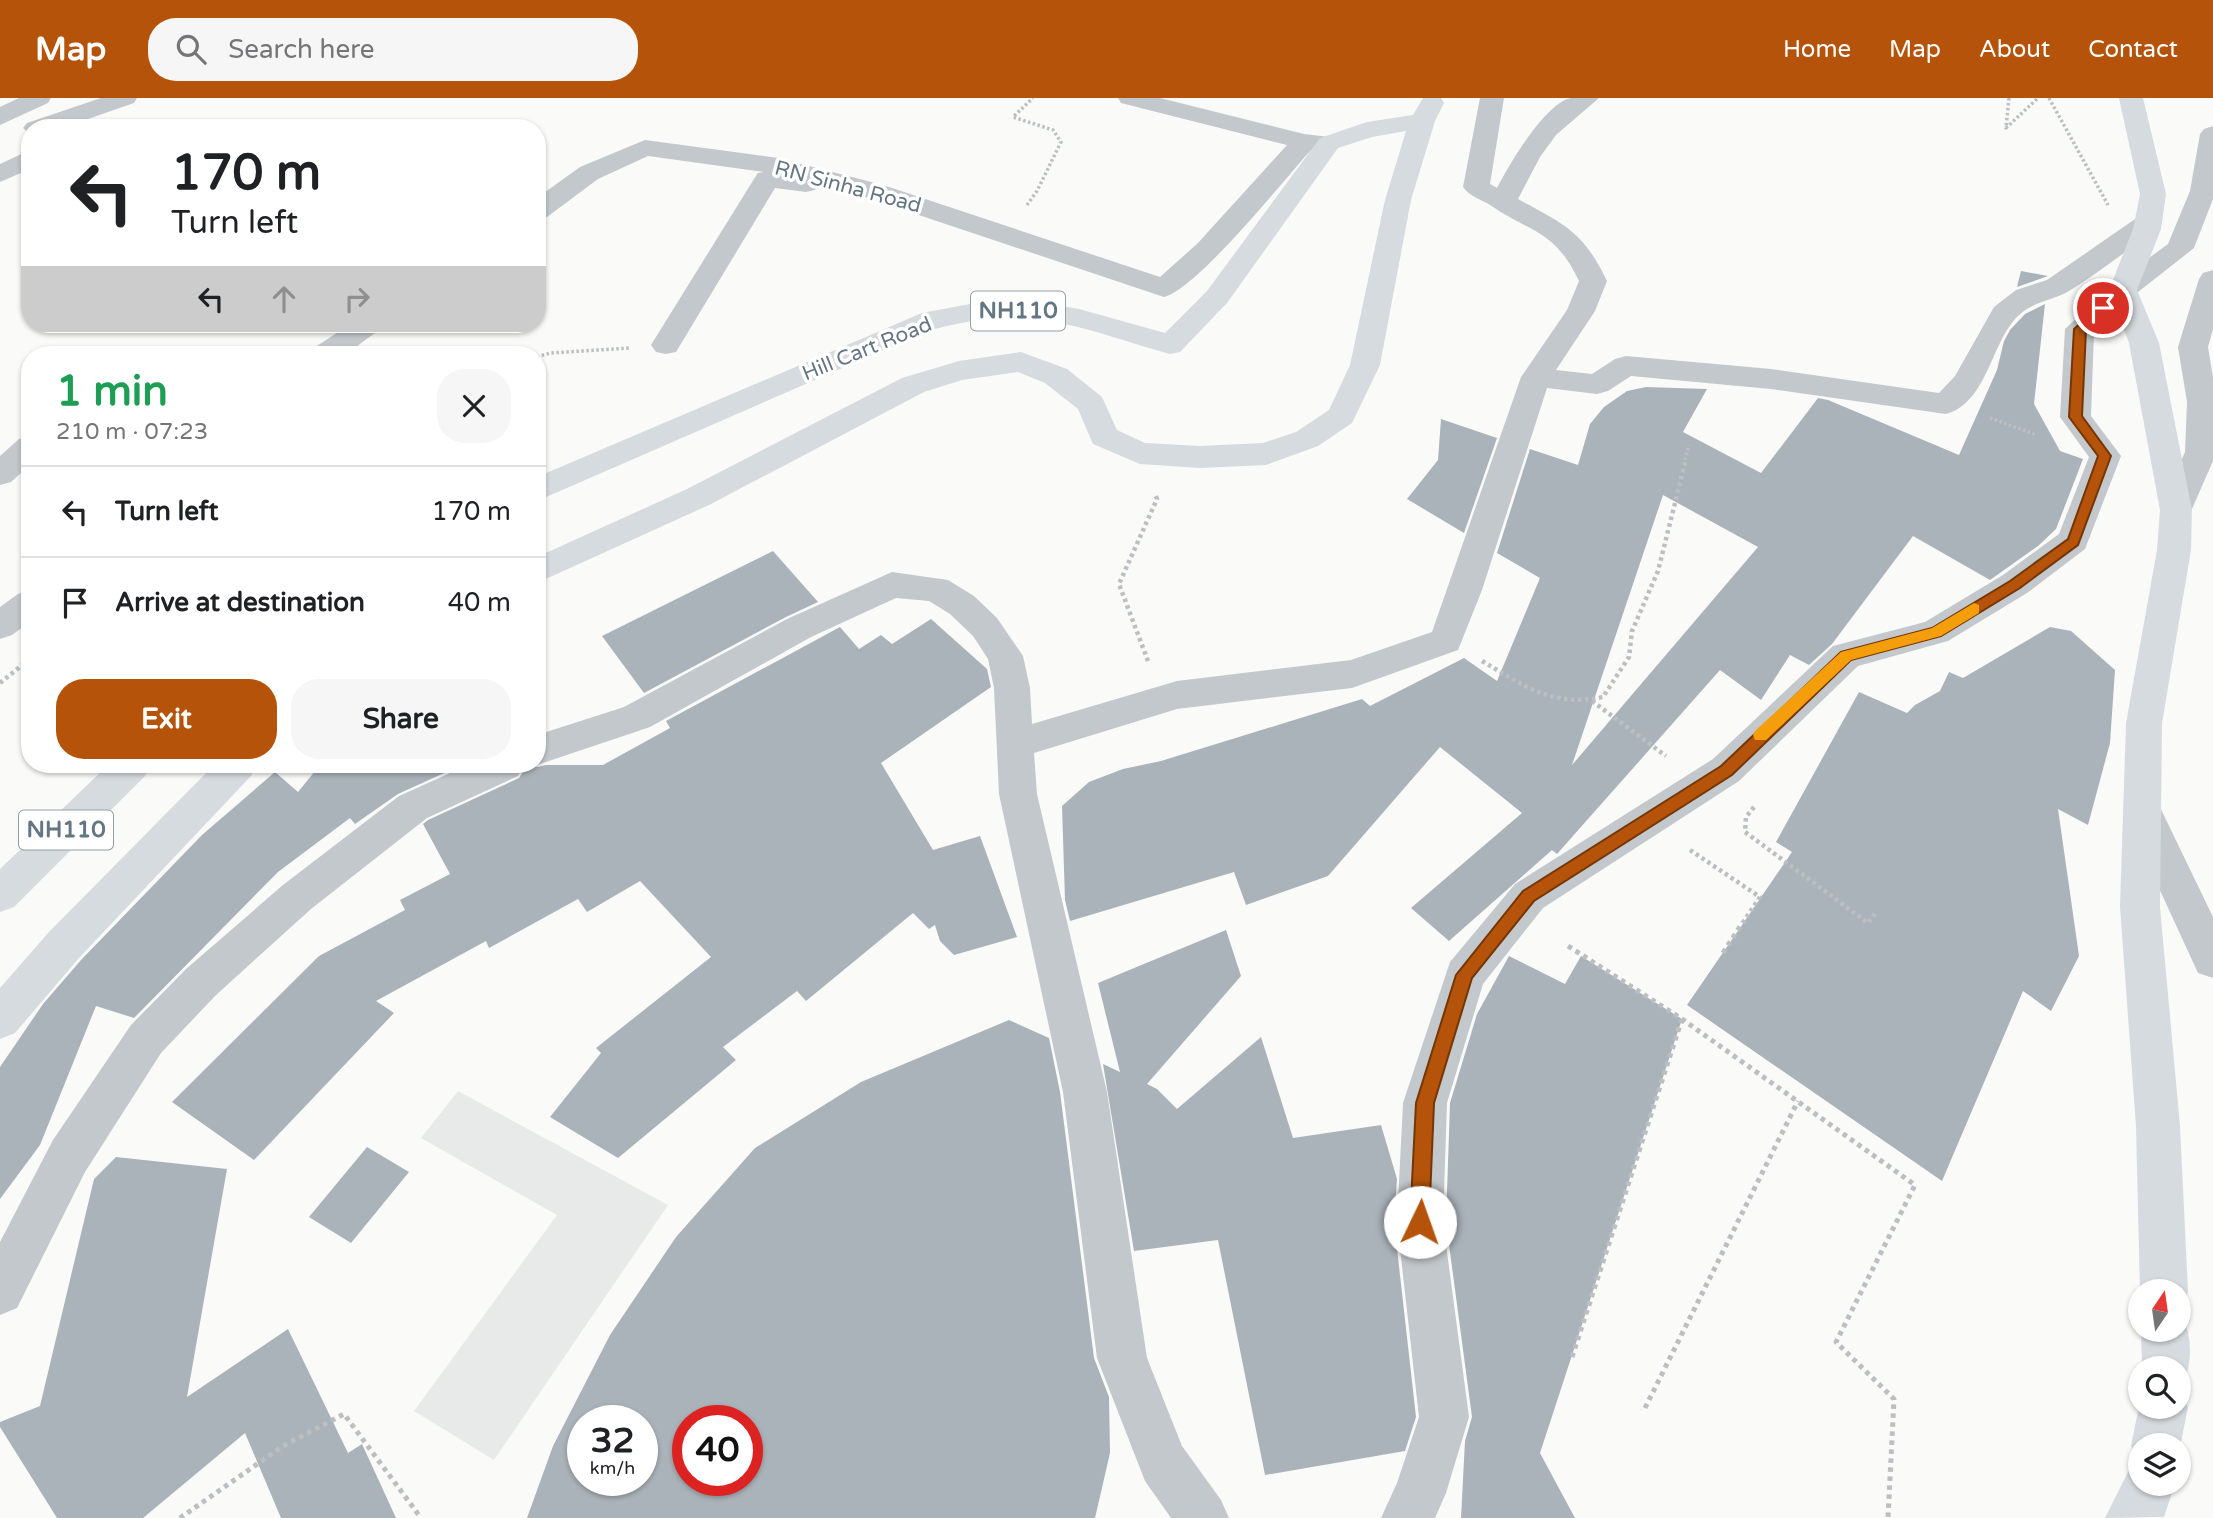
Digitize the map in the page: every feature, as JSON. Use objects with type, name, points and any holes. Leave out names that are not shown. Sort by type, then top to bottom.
[{"type":"main road","points":[[2131,98],[2153,194],[2137,231],[2123,290],[2144,343],[2175,510],[2174,550],[2144,723],[2140,906],[2158,1125],[2164,1279]]},
{"type":"main road","points":[[1317,142],[1427,111]]},
{"type":"main road","points":[[546,567],[698,497],[914,385],[959,371],[1021,362],[1056,376],[1091,404],[1104,437],[1140,453],[1200,457],[1266,454],[1307,439],[1341,416],[1365,365],[1398,200],[1427,111]]},
{"type":"main road","name":"Hill Cart Road","points":[[546,486],[922,322],[988,310],[1047,311],[1111,326],[1170,345],[1217,297],[1317,142]]},
{"type":"main road","name":"NH110","points":[[0,895],[124,773]]},
{"type":"main road","points":[[0,1019],[64,944],[230,773]]},
{"type":"main road","points":[[2131,1518],[2147,1496]]},
{"type":"street","points":[[0,117],[39,98]]},
{"type":"street","points":[[63,119],[125,98]]},
{"type":"street","points":[[108,119],[133,106],[140,98]]},
{"type":"street","points":[[1130,98],[1317,142]]},
{"type":"street","points":[[1014,744],[1163,698],[1352,674],[1446,641],[1536,377],[1581,311],[1593,281],[1580,254],[1556,231],[1476,187],[1492,98]]},
{"type":"street","points":[[1503,203],[1526,156],[1569,107],[1587,98]]},
{"type":"street","points":[[0,141],[21,133]]},
{"type":"street","points":[[1407,1518],[1420,1493],[1444,1417],[1420,1222],[1425,1103],[1465,975],[1528,896],[1708,784],[1846,656],[1936,632],[2015,584],[2073,541],[2105,456],[2075,417],[2080,329],[2123,290],[2180,248],[2203,191],[2213,134]]},
{"type":"street","name":"RN Sinha Road","points":[[546,204],[589,173],[645,148],[778,166],[874,191],[1164,288],[1208,249],[1317,142]]},
{"type":"street","points":[[0,174],[21,163]]},
{"type":"street","points":[[666,345],[767,179],[874,191]]},
{"type":"street","points":[[1536,377],[1597,384],[1626,366],[1771,379],[1946,404],[1966,381],[2004,313],[2026,296],[2057,286],[2137,231]]},
{"type":"street","points":[[2175,510],[2201,452],[2202,402],[2193,347],[2213,279]]},
{"type":"street","points":[[338,346],[356,333]]},
{"type":"street","points":[[0,474],[21,455]]},
{"type":"street","points":[[546,747],[637,717],[799,628],[892,585],[936,589],[962,605],[985,626],[1005,656],[1012,688],[1018,793],[1084,1092],[1122,1359],[1163,1463],[1203,1518]]},
{"type":"street","points":[[0,626],[21,610]]},
{"type":"street","points":[[0,1292],[69,1156],[146,1039],[201,982],[297,897],[413,807],[487,773]]},
{"type":"street","points":[[2142,810],[2213,960]]},
{"type":"path","points":[[1006,234],[1037,191],[1061,142],[1053,130],[1013,117],[1033,98]]},
{"type":"path","points":[[2009,98],[2006,128],[2038,98]]},
{"type":"path","points":[[2049,98],[2137,231]]},
{"type":"path","points":[[546,354],[666,345]]},
{"type":"path","points":[[1946,404],[2072,448],[2105,456]]},
{"type":"path","points":[[1446,641],[1550,699],[1592,701],[1603,697],[1629,657],[1632,631],[1658,571],[1689,445]]},
{"type":"path","points":[[1140,453],[1157,499],[1119,584],[1163,698]]},
{"type":"path","points":[[0,683],[21,666]]},
{"type":"path","points":[[1592,701],[1676,764],[1708,784]]},
{"type":"path","points":[[1745,832],[1868,923],[1877,911]]},
{"type":"path","points":[[1690,850],[1760,897],[1723,953]]},
{"type":"path","points":[[1568,946],[1682,1019],[1915,1185],[1836,1342],[1894,1399],[1888,1518]]},
{"type":"path","points":[[1572,1357],[1682,1019]]},
{"type":"path","points":[[1645,1408],[1798,1101]]},
{"type":"path","points":[[180,1518],[283,1447],[344,1414],[421,1518]]},
{"type":"shaded area","points":[[458,1091],[668,1205],[494,1460],[414,1411],[557,1215],[421,1138]]},
{"type":"building","points":[[2021,271],[2048,276],[2017,287]]},
{"type":"building","points":[[2045,304],[2034,404],[2060,451],[2083,459],[2056,529],[2038,546],[1990,580],[1913,536],[1832,644],[1809,665],[1790,655],[1761,700],[1720,670],[1557,854],[1552,850],[1449,941],[1411,908],[1522,813],[1440,747],[1328,876],[1246,905],[1234,872],[1070,921],[1065,900],[1062,806],[1089,782],[1123,769],[1161,761],[1362,699],[1370,706],[1464,658],[1497,681],[1540,578],[1497,553],[1530,449],[1578,465],[1590,424],[1604,407],[1627,391],[1646,387],[1707,389],[1683,432],[1761,473],[1818,398],[1959,455],[1997,370],[2004,341],[2025,314]],"holes":[[[1663,495],[1758,547],[1572,765]]]},
{"type":"building","points":[[1441,419],[1497,438],[1464,533],[1407,499],[1438,460]]},
{"type":"building","points":[[773,551],[818,602],[644,693],[602,636]]},
{"type":"building","points":[[931,619],[987,669],[991,687],[881,763],[933,850],[980,836],[1017,937],[954,955],[940,941],[935,925],[929,929],[913,913],[806,1001],[797,991],[723,1047],[736,1060],[618,1158],[550,1117],[601,1053],[596,1048],[711,957],[640,881],[587,912],[578,899],[489,948],[486,941],[376,1001],[394,1013],[254,1160],[172,1102],[319,956],[405,910],[400,900],[450,874],[423,824],[428,820],[519,778],[522,773],[546,773],[546,765],[603,765],[670,728],[666,721],[840,627],[859,649],[881,635],[892,644]]},
{"type":"building","points":[[2050,627],[2071,631],[2115,670],[2110,743],[2088,825],[2058,809],[2079,956],[2051,1011],[2023,991],[1942,1181],[1687,1005],[1792,852],[1776,842],[1859,692],[1907,713],[1915,705],[1940,691],[1949,672],[1963,678]]},
{"type":"building","points":[[274,773],[298,792],[313,773],[444,773],[398,794],[355,824],[350,818],[278,872],[134,1018],[96,1006],[40,1145],[0,1199],[0,1067],[43,1004],[81,960],[202,835]]},
{"type":"building","points":[[1226,930],[1241,976],[1147,1084],[1157,1089],[1177,1109],[1261,1037],[1293,1138],[1381,1125],[1397,1179],[1394,1222],[1416,1417],[1405,1451],[1265,1475],[1218,1240],[1134,1251],[1103,1064],[1120,1072],[1098,983]]},
{"type":"building","points":[[1509,956],[1565,984],[1581,956],[1682,1019],[1540,1453],[1575,1518],[1461,1518],[1465,1441],[1472,1417],[1446,1222],[1450,1103],[1477,1014]]},
{"type":"building","points":[[1009,1020],[1049,1038],[1060,1092],[1094,1358],[1109,1397],[1110,1453],[1095,1518],[527,1518],[553,1446],[567,1419],[567,1496],[658,1496],[658,1405],[574,1405],[610,1335],[676,1237],[755,1148],[861,1082]]},
{"type":"building","points":[[367,1147],[409,1172],[351,1243],[309,1217]]},
{"type":"building","points":[[116,1157],[227,1169],[187,1397],[288,1329],[348,1453],[362,1444],[396,1518],[281,1518],[245,1433],[143,1518],[57,1518],[0,1427],[0,1422],[40,1406],[94,1179]]},
{"type":"slow traffic","points":[[1761,735],[1846,656],[1936,632],[1974,609]]},
{"type":"route","points":[[1420,1222],[1425,1103],[1465,975],[1528,896],[1708,784],[1846,656],[1936,632],[2015,584],[2073,541],[2105,456],[2075,417],[2080,329],[2103,308]]}]
